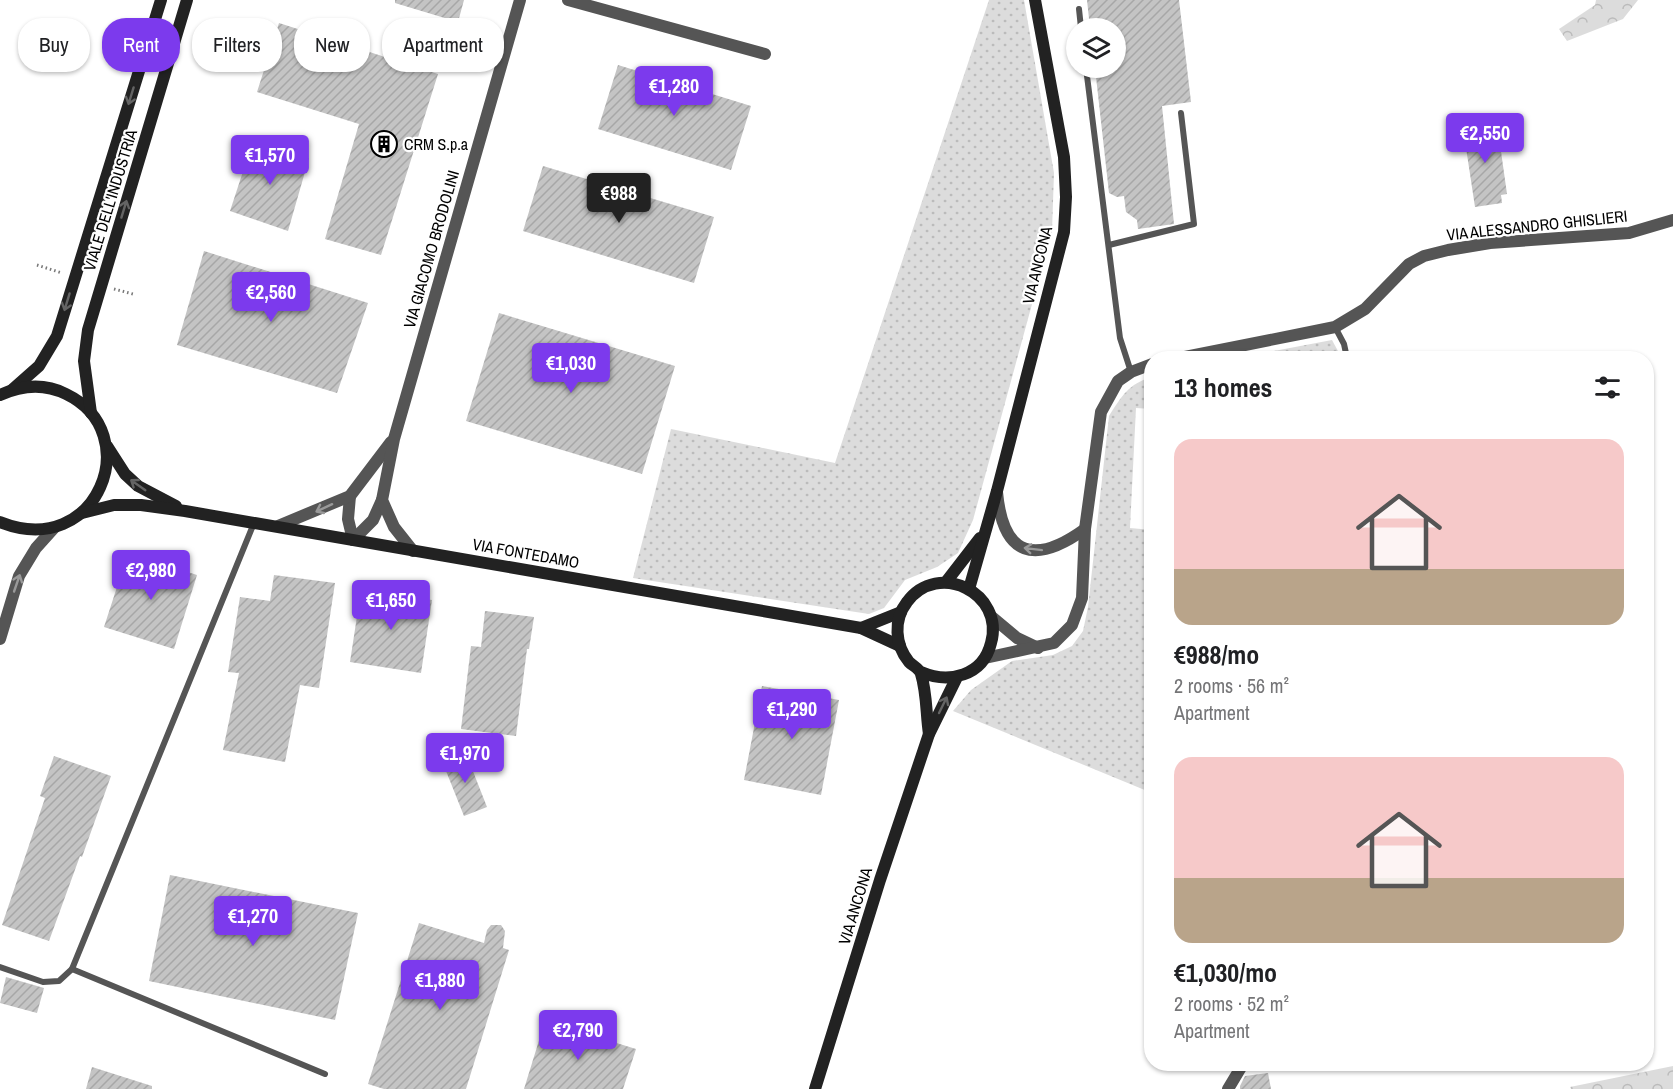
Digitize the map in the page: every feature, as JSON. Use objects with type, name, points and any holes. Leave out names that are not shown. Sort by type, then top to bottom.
[{"type":"main road","name":"VIALE DELL'INDUSTRIA","points":[[13,389],[39,366],[57,336],[161,0]]},
{"type":"main road","name":"VIALE DELL'INDUSTRIA","points":[[91,413],[84,361],[88,330],[187,0]]},
{"type":"main road","name":"VIA ANCONA","points":[[969,589],[997,491],[1064,232],[1066,197],[1064,157],[1035,0]]},
{"type":"main road","name":"VIA FONTEDAMO","points":[[0,395],[13,389],[34,386],[56,389],[75,398],[91,413],[100,427],[107,463],[103,481],[94,499],[82,513],[69,522],[54,528],[35,531],[16,529],[0,522]]},
{"type":"main road","name":"VIA FONTEDAMO","points":[[105,444],[125,474],[138,486],[185,511]]},
{"type":"main road","name":"VIA FONTEDAMO","points":[[82,513],[114,505],[141,505],[254,522],[861,628],[900,646]]},
{"type":"main road","name":"VIA ANCONA","points":[[946,582],[984,532]]},
{"type":"main road","points":[[946,582],[969,589],[983,600],[992,617],[992,638],[985,658],[968,673],[957,677],[939,678],[921,672],[912,665],[900,646],[898,623],[906,602],[924,587],[946,582]]},
{"type":"main road","points":[[861,628],[901,612]]},
{"type":"main road","name":"VIA ANCONA","points":[[921,672],[929,734]]},
{"type":"main road","name":"VIA ANCONA","points":[[815,1089],[880,880],[929,734],[957,677]]},
{"type":"street","name":"VIA GIACOMO BRODOLINI","points":[[353,540],[373,520],[382,500],[394,439],[520,0]]},
{"type":"street","points":[[568,0],[765,54]]},
{"type":"street","name":"VIA ALESSANDRO GHISLIERI","points":[[1215,351],[1335,327],[1365,309],[1409,264],[1424,256],[1490,243],[1629,233],[1673,220]]},
{"type":"street","points":[[985,658],[1054,643],[1071,625],[1082,598],[1085,529],[1101,412],[1118,381],[1144,367]]},
{"type":"street","name":"VIA GIACOMO BRODOLINI","points":[[278,526],[350,495],[394,439]]},
{"type":"street","points":[[997,491],[999,512],[1004,527],[1016,546],[1031,550],[1047,550],[1067,542],[1085,529]]},
{"type":"street","points":[[350,495],[348,519],[353,540]]},
{"type":"street","points":[[382,500],[394,527],[413,551]]},
{"type":"street","points":[[0,639],[20,576],[36,548],[54,528]]},
{"type":"street","points":[[992,617],[1017,638],[1038,648]]},
{"type":"street","points":[[1228,1089],[1239,1071]]},
{"type":"lane","points":[[1079,9],[1080,18]]},
{"type":"lane","points":[[1087,78],[1120,338],[1131,372]]},
{"type":"lane","points":[[1109,245],[1194,224],[1181,113]]},
{"type":"lane","points":[[1335,327],[1346,351]]},
{"type":"lane","points":[[0,967],[43,982],[59,981],[72,969],[254,522]]},
{"type":"lane","points":[[72,969],[326,1074]]},
{"type":"green space","points":[[989,0],[1024,0],[1054,173],[1052,231],[973,520],[958,553],[937,567],[905,580],[884,608],[869,614],[633,578],[671,429],[835,463]]},
{"type":"green space","points":[[1596,0],[1638,0],[1623,19],[1567,41],[1559,29],[1595,5]]},
{"type":"green space","points":[[1332,340],[1338,351],[1275,351]]},
{"type":"green space","points":[[1144,380],[1144,408],[1136,408],[1130,528],[1144,529],[1144,790],[953,711],[971,690],[1012,661],[1053,655],[1072,646],[1083,631],[1088,607],[1109,416],[1122,397],[1137,383]]},
{"type":"green space","points":[[1673,1066],[1673,1089],[1571,1089],[1570,1087],[1654,1071]]},
{"type":"building","points":[[395,0],[464,0],[459,18],[445,18],[395,3]]},
{"type":"building","points":[[1087,0],[1179,0],[1191,102],[1162,106],[1174,224],[1138,229],[1137,220],[1126,212],[1124,196],[1117,197],[1109,193],[1096,78],[1126,78],[1126,18],[1089,18]]},
{"type":"building","name":"CRM S.p.a","points":[[282,24],[294,28],[294,72],[370,72],[370,52],[382,56],[382,72],[438,74],[381,255],[325,239],[359,124],[257,92],[263,72],[282,72]]},
{"type":"building","points":[[618,65],[751,106],[731,170],[598,129]]},
{"type":"building","points":[[1497,123],[1507,194],[1501,195],[1502,203],[1475,207],[1463,128]]},
{"type":"building","points":[[253,141],[309,158],[288,231],[230,211]]},
{"type":"building","points":[[543,166],[714,217],[694,283],[523,231]]},
{"type":"building","points":[[204,251],[368,303],[337,393],[177,345]]},
{"type":"building","points":[[499,313],[675,366],[642,474],[466,421]]},
{"type":"building","points":[[128,553],[197,575],[174,649],[104,627]]},
{"type":"building","points":[[274,575],[335,583],[319,688],[300,685],[285,762],[223,750],[239,673],[228,672],[240,597],[270,601]]},
{"type":"building","points":[[361,590],[432,600],[421,673],[350,662]]},
{"type":"building","points":[[485,611],[534,617],[529,649],[527,649],[516,736],[461,729],[471,646],[481,647]]},
{"type":"building","points":[[762,686],[839,700],[821,795],[744,780]]},
{"type":"building","points":[[465,751],[487,807],[464,816],[442,761]]},
{"type":"building","points":[[54,756],[111,776],[49,941],[2,925],[45,798],[40,796]]},
{"type":"building","points":[[170,875],[358,913],[335,1020],[149,981]]},
{"type":"building","points":[[419,923],[484,943],[487,930],[491,925],[501,925],[505,931],[503,948],[509,950],[466,1089],[384,1089],[368,1084]]},
{"type":"building","points":[[6,977],[44,988],[37,1013],[0,1003]]},
{"type":"building","points":[[545,1021],[636,1049],[623,1089],[524,1089]]},
{"type":"building","points":[[92,1067],[152,1086],[152,1089],[86,1089]]},
{"type":"building","points":[[1268,1073],[1271,1089],[1240,1089],[1245,1076]]},
{"type":"place","name":"CRM S.p.a","points":[[384,144]]}]
